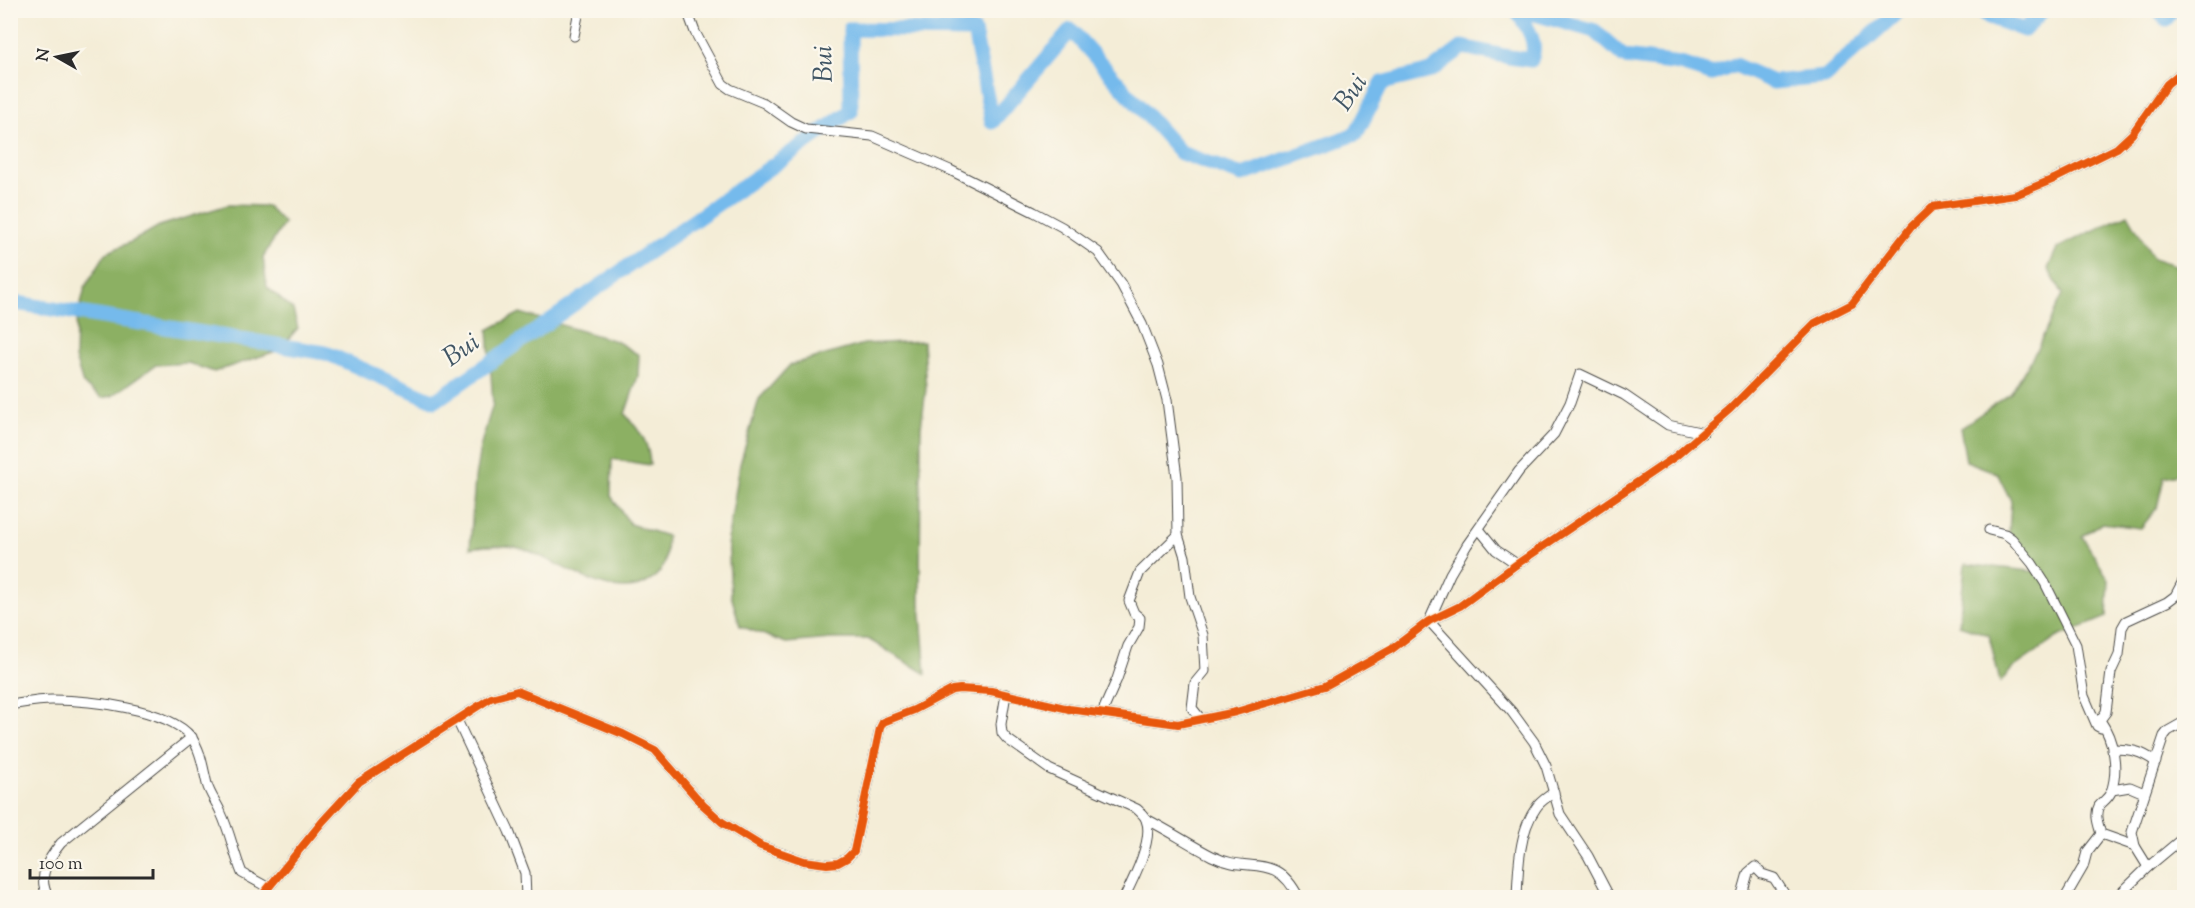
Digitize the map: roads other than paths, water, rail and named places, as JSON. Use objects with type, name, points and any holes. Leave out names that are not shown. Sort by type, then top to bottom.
[{"type":"street","points":[[574,36],[579,10]]},
{"type":"street","points":[[687,10],[700,43],[723,84],[730,89],[764,103],[791,122],[806,129],[872,136],[898,147],[1034,212],[1062,227],[1098,252],[1121,284],[1142,324],[1158,365],[1167,400],[1177,477],[1178,535],[1185,557],[1190,597],[1203,635],[1205,671],[1195,683],[1192,708],[1200,718]]},
{"type":"street","points":[[260,897],[323,821],[359,782],[491,698],[517,691],[623,734],[655,750],[703,805],[743,837],[804,861],[827,864],[838,863],[854,851],[883,722],[909,712],[952,690],[972,689],[1006,694],[1069,709],[1134,720],[1178,724],[1236,712],[1325,686],[1392,649],[1429,621],[1460,606],[1517,564],[1676,456],[1737,402],[1815,323],[1852,304],[1911,228],[1932,207],[2015,195],[2117,148],[2132,134],[2168,84],[2184,70]]},
{"type":"street","points":[[1429,621],[1450,574],[1479,529],[1520,471],[1554,434],[1570,403],[1580,374],[1624,395],[1668,425],[1704,433]]},
{"type":"street","points":[[1479,529],[1496,550],[1517,564]]},
{"type":"street","points":[[1989,530],[2005,534],[2012,539],[2045,583],[2076,645],[2084,696],[2091,713],[2097,726],[2108,732]]},
{"type":"street","points":[[1102,713],[1117,680],[1128,646],[1139,627],[1140,618],[1134,613],[1129,601],[1137,578],[1153,558],[1178,535]]},
{"type":"street","points":[[2135,846],[2101,834],[2097,824],[2098,810],[2112,790],[2116,770],[2108,732],[2100,720],[2106,712],[2111,672],[2119,655],[2122,628],[2126,621],[2167,602],[2175,596],[2184,579]]},
{"type":"street","points":[[1429,621],[1512,712],[1528,734],[1542,756],[1560,814],[1588,856],[1610,897]]},
{"type":"street","points":[[1006,694],[1001,724],[1002,733],[1049,769],[1137,809],[1146,819],[1213,856],[1269,867],[1281,872],[1292,882],[1299,897]]},
{"type":"street","points":[[10,705],[33,701],[64,701],[148,713],[165,718],[179,726],[192,737],[202,761],[210,793],[221,812],[242,873],[268,888]]},
{"type":"street","points":[[457,720],[509,831],[525,873],[526,897]]},
{"type":"street","points":[[2148,867],[2135,846],[2132,832],[2164,736],[2168,731],[2184,722]]},
{"type":"street","points":[[49,897],[43,881],[44,870],[49,858],[61,843],[192,737]]},
{"type":"street","points":[[2112,749],[2133,749],[2156,762]]},
{"type":"street","points":[[2112,790],[2130,787],[2144,793]]},
{"type":"street","points":[[1518,897],[1522,850],[1529,822],[1538,804],[1554,792]]},
{"type":"street","points":[[1124,897],[1133,880],[1146,843],[1148,832],[1146,819]]},
{"type":"street","points":[[2065,897],[2083,867],[2087,852],[2101,834]]},
{"type":"street","points":[[2116,897],[2184,837]]},
{"type":"street","points":[[1741,897],[1748,873],[1755,867],[1762,874],[1774,878],[1787,897]]},
{"type":"waterway","name":"Bui","points":[[10,302],[326,353],[435,401],[851,111],[850,29],[974,31],[992,122],[1071,30],[1181,153],[1242,175],[1356,134],[1382,83],[1431,71],[1463,47],[1531,60],[1532,40],[1516,10]]},
{"type":"waterway","name":"Bui","points":[[1521,10],[1595,31],[1624,57],[1680,64],[1712,74],[1735,65],[1773,82],[1825,77],[1900,10]]},
{"type":"waterway","name":"Bui","points":[[1981,10],[1989,17],[2024,30],[2043,10]]},
{"type":"waterway","name":"Bui","points":[[2157,10],[2166,19],[2172,10]]}]
